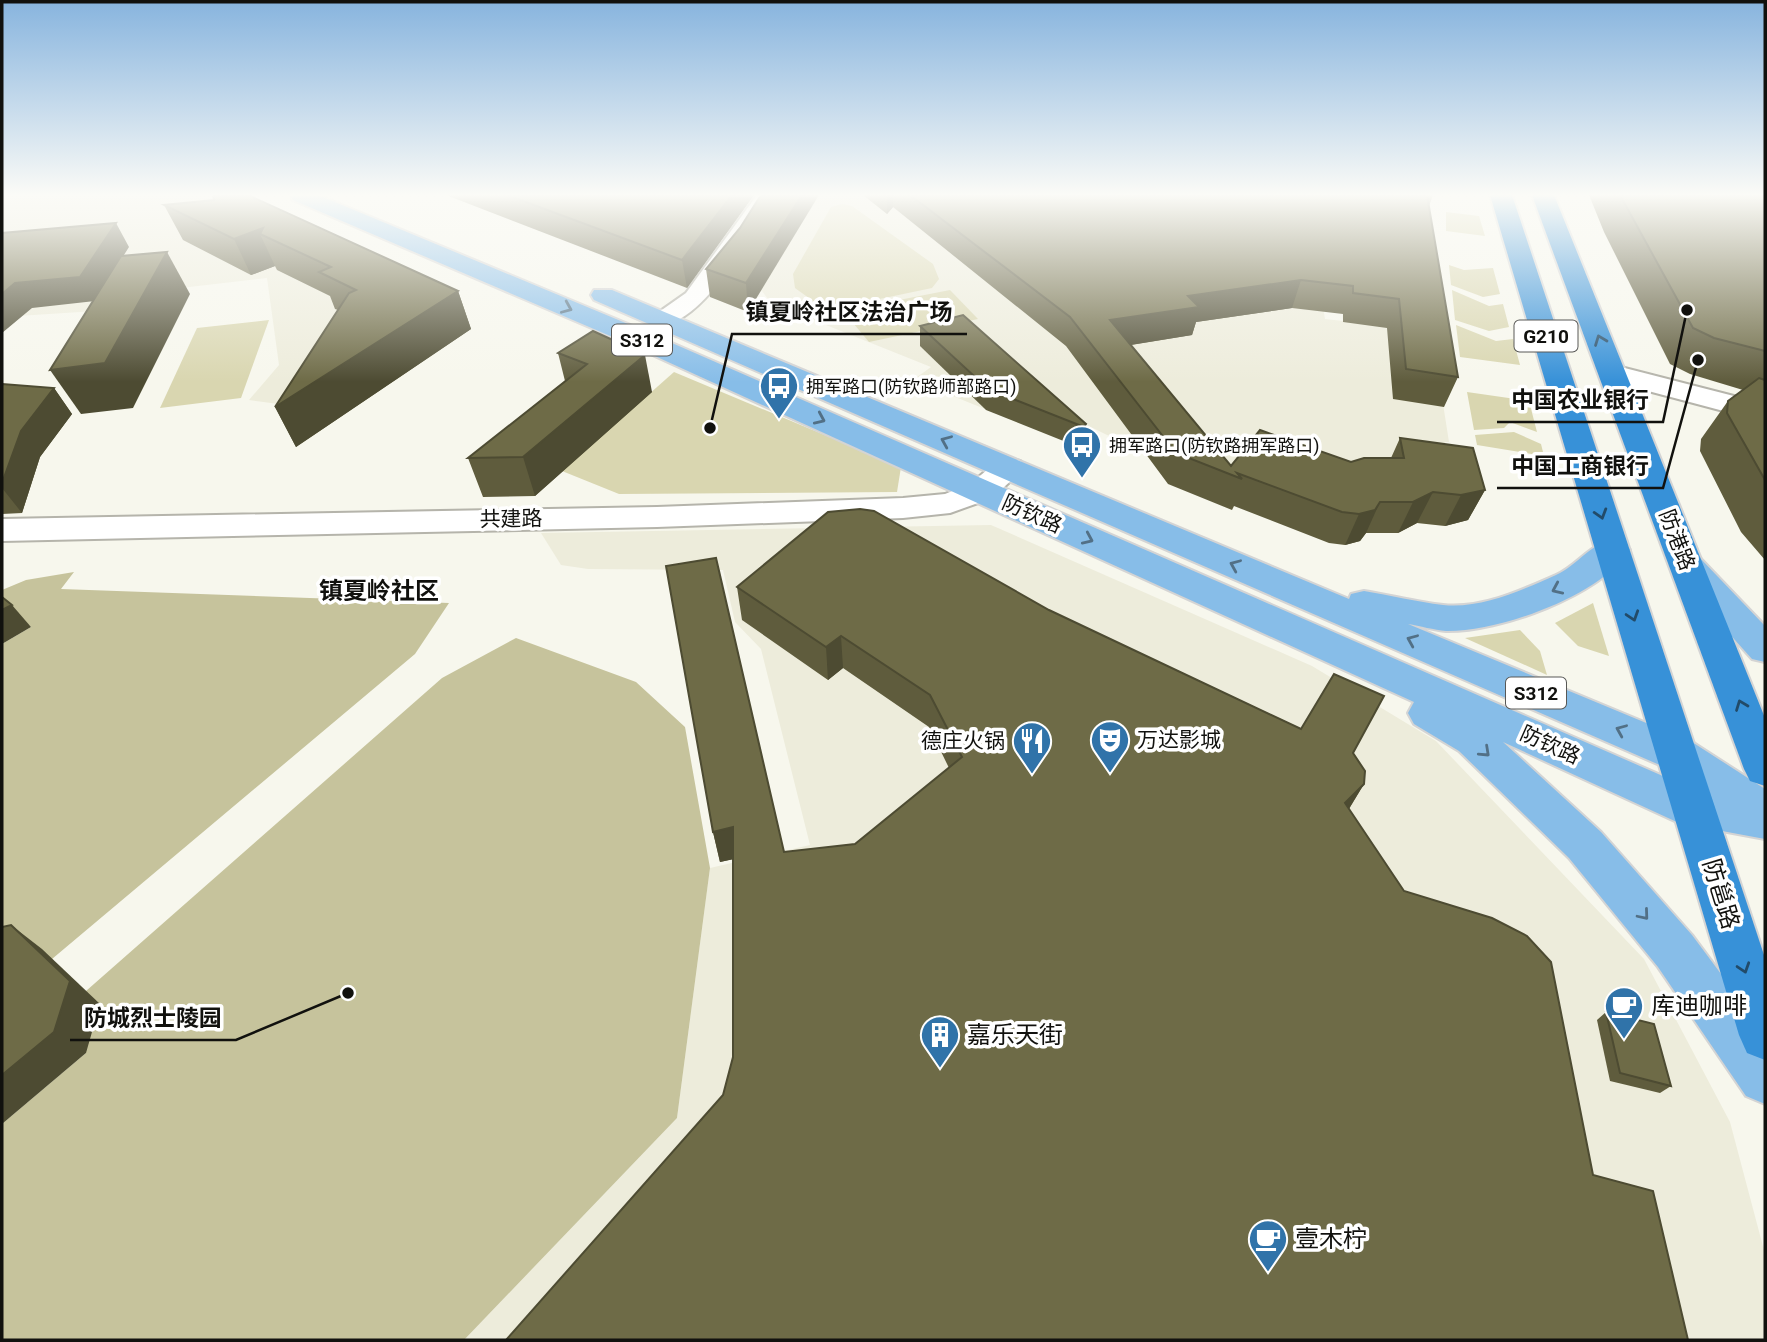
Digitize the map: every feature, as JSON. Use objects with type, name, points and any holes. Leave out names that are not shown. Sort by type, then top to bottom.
[{"type":"highway","name":"G210","points":[[1521,258],[1677,754]]},
{"type":"highway","name":"防港路","points":[[1568,258],[1765,769]]},
{"type":"highway","name":"防邕路","points":[[1677,754],[1765,1035]]},
{"type":"main road","name":"防钦路","points":[[449,258],[631,335],[981,491],[1677,754],[1765,811]]},
{"type":"main road","points":[[513,258],[548,272]]},
{"type":"main road","name":"防钦路","points":[[586,288],[1009,468],[1695,810],[1765,821]]},
{"type":"main road","points":[[1290,608],[1446,618],[1514,608],[1576,580],[1613,550]]},
{"type":"main road","points":[[1686,564],[1765,649]]},
{"type":"main road","points":[[1290,608],[1473,740],[1585,845],[1675,951],[1765,1077]]},
{"type":"street","points":[[662,319],[695,298],[723,258]]},
{"type":"street","points":[[1613,373],[1765,413]]},
{"type":"street","name":"共建路","points":[[2,530],[657,517],[903,508],[950,503],[981,491],[1009,468]]},
{"type":"shaded area","points":[[2,258],[355,258],[373,266],[301,407],[249,400],[279,365],[267,278],[103,297],[96,311],[2,317]]},
{"type":"shaded area","points":[[760,258],[1317,258],[1438,372],[1449,442],[1445,442],[1454,477],[1445,526],[1417,523],[1398,533],[1366,533],[1360,541],[1345,545],[1202,472],[1164,478],[1146,454],[1015,390],[985,409],[913,380],[931,367],[771,303],[753,279]],"holes":[[[1321,296],[1342,299],[1343,321],[1325,319]]]},
{"type":"shaded area","points":[[802,258],[924,258],[933,264],[939,279],[932,288],[846,306],[813,301],[795,288],[793,274]]},
{"type":"shaded area","points":[[1449,265],[1464,270],[1493,268],[1500,294],[1483,297],[1451,285]]},
{"type":"shaded area","points":[[950,290],[978,319],[869,342],[843,311]]},
{"type":"shaded area","points":[[1452,290],[1489,306],[1503,304],[1509,327],[1489,331],[1455,320]]},
{"type":"shaded area","points":[[269,320],[241,398],[160,408],[197,328]]},
{"type":"shaded area","points":[[1456,325],[1496,341],[1513,339],[1520,365],[1460,357]]},
{"type":"shaded area","points":[[674,372],[901,467],[897,492],[619,494],[562,471]]},
{"type":"shaded area","points":[[1467,392],[1529,401],[1537,432],[1510,422],[1504,428],[1474,430]]},
{"type":"shaded area","points":[[1514,432],[1541,444],[1544,456],[1477,445],[1475,435]]},
{"type":"shaded area","points":[[991,525],[1312,666],[1436,741],[1644,959],[1730,1122],[1765,1254],[1765,1340],[464,1340],[677,1118],[710,868],[810,845],[761,649],[735,622],[723,570],[588,569],[561,565],[541,533]]},
{"type":"shaded area","points":[[74,572],[61,589],[449,603],[415,654],[52,959],[2,958],[2,644],[31,627],[2,605],[2,590],[26,580]]},
{"type":"shaded area","points":[[1593,603],[1609,656],[1578,646],[1555,623]]},
{"type":"shaded area","points":[[1520,630],[1540,651],[1547,675],[1465,638]]},
{"type":"shaded area","points":[[516,638],[636,682],[685,727],[710,868],[677,1118],[464,1340],[2,1340],[2,1124],[86,1053],[86,991],[442,678]]},
{"type":"building","points":[[2,258],[93,258],[80,277],[15,283],[2,294]]},
{"type":"building","points":[[120,258],[164,258],[105,363],[50,370]]},
{"type":"building","points":[[311,258],[385,258],[458,291],[275,407],[349,293],[356,290],[319,272],[331,267]]},
{"type":"building","points":[[715,258],[762,258],[746,283],[706,269]]},
{"type":"building","points":[[992,258],[1438,258],[1458,377],[1406,369],[1399,299],[1353,293],[1353,286],[1301,280],[1188,296],[1199,307],[1110,320],[1231,466],[1260,430],[1351,462],[1364,458],[1404,458],[1400,438],[1473,448],[1485,490],[1461,495],[1433,492],[1413,502],[1380,502],[1375,510],[1359,514],[1342,512],[1237,473],[1242,479],[1176,453],[1070,317]]},
{"type":"building","points":[[1654,258],[1765,258],[1765,351],[1714,338],[1693,328]]},
{"type":"building","points":[[963,315],[1086,424],[1084,427],[988,389],[920,326]]},
{"type":"building","points":[[593,331],[615,341],[625,333],[645,355],[523,457],[468,458],[587,364],[558,353]]},
{"type":"building","points":[[1759,378],[1765,380],[1765,480],[1727,413],[1728,401]]},
{"type":"building","points":[[2,384],[54,388],[21,431],[2,483]]},
{"type":"building","points":[[860,509],[874,511],[1049,610],[1301,729],[1334,674],[1384,696],[1353,753],[1365,771],[1364,784],[1345,803],[1404,891],[1492,918],[1527,936],[1551,962],[1593,1175],[1653,1191],[1688,1340],[506,1340],[723,1095],[733,1057],[733,827],[713,832],[666,566],[716,558],[784,852],[855,844],[962,757],[930,695],[841,636],[826,647],[737,587],[828,512]]},
{"type":"building","points":[[2,597],[12,605],[2,610]]},
{"type":"building","points":[[11,925],[70,981],[54,1032],[2,1075],[2,927]]},
{"type":"building","points":[[1606,1012],[1654,1024],[1671,1086],[1620,1073]]},
{"type":"place","name":"中国农业银行","points":[[1687,310]]},
{"type":"place","name":"中国工商银行","points":[[1698,360]]},
{"type":"place","name":"拥军路口(防钦路师部路口)","points":[[779,420]]},
{"type":"place","name":"镇夏岭社区法治广场","points":[[710,428]]},
{"type":"place","name":"拥军路口(防钦路拥军路口)","points":[[1082,479]]},
{"type":"place","name":"万达影城","points":[[1110,774]]},
{"type":"place","name":"德庄火锅","points":[[1032,775]]},
{"type":"place","name":"防城烈士陵园","points":[[348,993]]},
{"type":"place","name":"库迪咖啡","points":[[1624,1040]]},
{"type":"place","name":"嘉乐天街","points":[[940,1069]]},
{"type":"place","name":"壹木柠","points":[[1268,1273]]},
{"type":"district","name":"镇夏岭社区","points":[[379,591]]}]
